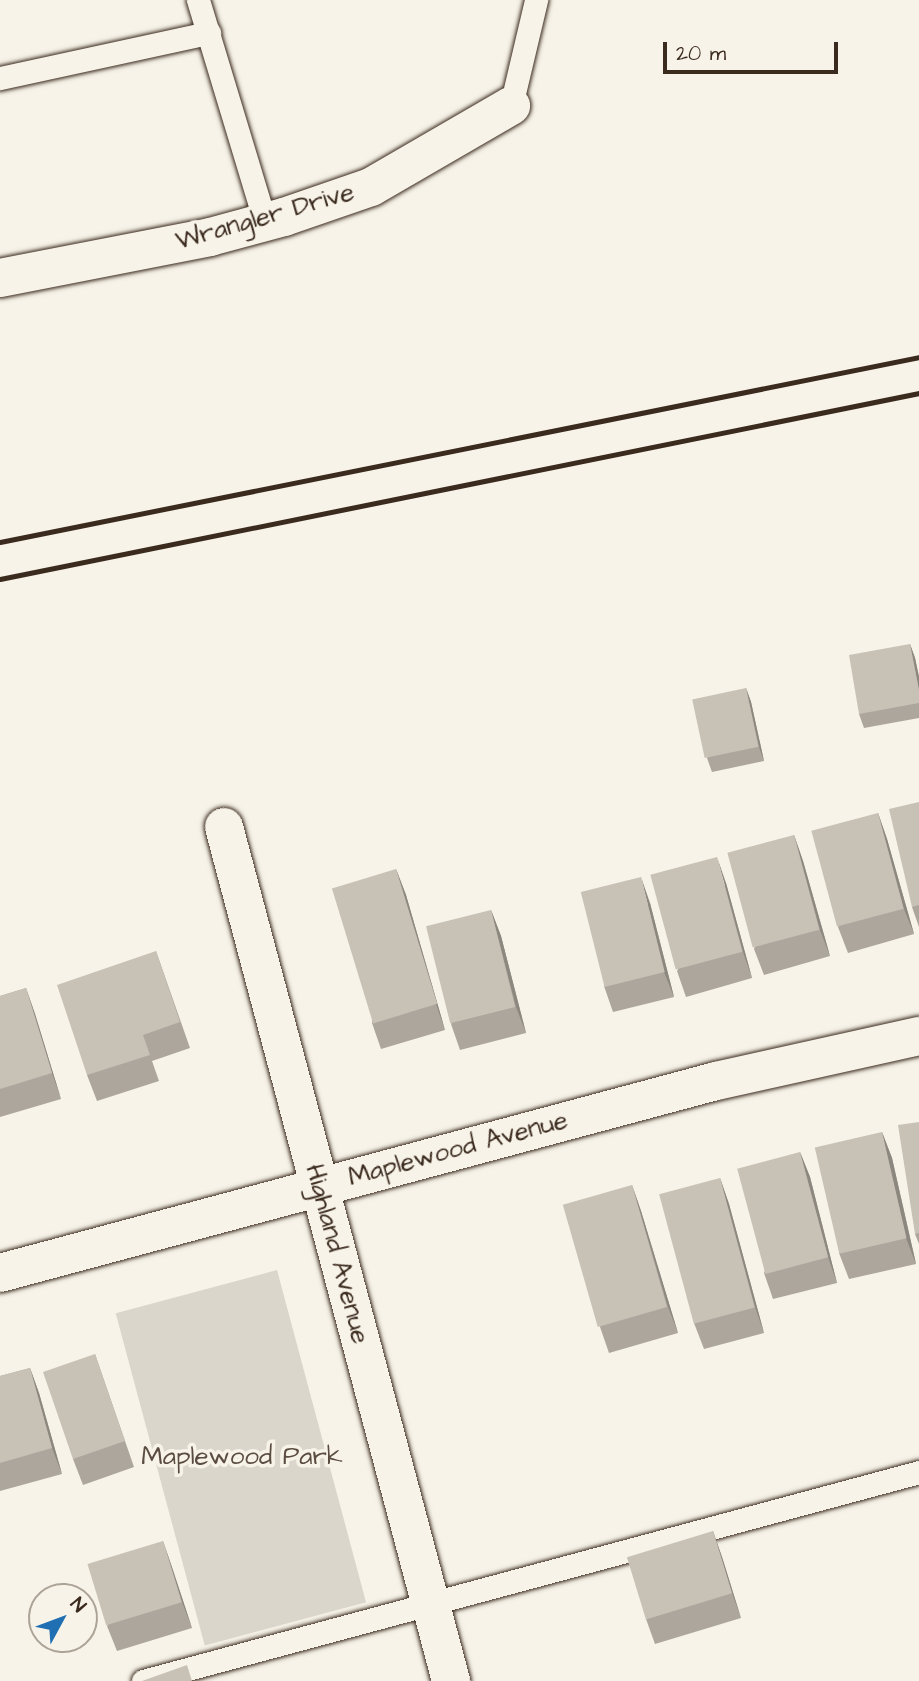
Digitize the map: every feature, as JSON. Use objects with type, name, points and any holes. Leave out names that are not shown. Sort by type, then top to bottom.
[{"type":"street","name":"Wrangler Drive","points":[[0,278],[210,237],[371,187],[511,106]]},
{"type":"street","name":"Highland Avenue","points":[[224,827],[451,1681]]},
{"type":"street","name":"Maplewood Avenue","points":[[0,1273],[716,1081],[919,1036]]},
{"type":"lane","points":[[198,0],[265,222]]},
{"type":"lane","points":[[511,106],[536,0]]},
{"type":"lane","points":[[0,78],[209,33]]},
{"type":"lane","points":[[143,1681],[919,1472]]},
{"type":"green space","name":"Maplewood Park","points":[[277,1270],[366,1602],[205,1646],[116,1313]]},
{"type":"building","points":[[910,644],[919,703],[859,714],[849,655]]},
{"type":"building","points":[[746,688],[758,747],[705,758],[692,699]]},
{"type":"building","points":[[919,802],[919,905],[912,907],[889,809]]},
{"type":"building","points":[[878,813],[904,909],[837,926],[811,831]]},
{"type":"building","points":[[794,835],[819,930],[753,948],[727,853]]},
{"type":"building","points":[[717,857],[742,952],[676,970],[650,875]]},
{"type":"building","points":[[396,869],[437,1004],[373,1023],[332,889]]},
{"type":"building","points":[[641,877],[665,972],[605,987],[581,892]]},
{"type":"building","points":[[491,910],[515,1007],[450,1023],[426,926]]},
{"type":"building","points":[[156,951],[180,1022],[143,1035],[150,1055],[87,1075],[57,985]]},
{"type":"building","points":[[26,988],[52,1073],[0,1089],[0,996]]},
{"type":"building","points":[[919,1122],[919,1233],[915,1234],[898,1125]]},
{"type":"building","points":[[882,1132],[907,1238],[839,1254],[815,1148]]},
{"type":"building","points":[[800,1152],[828,1257],[765,1274],[737,1169]]},
{"type":"building","points":[[720,1178],[755,1307],[694,1324],[659,1194]]},
{"type":"building","points":[[632,1185],[667,1307],[598,1327],[563,1205]]},
{"type":"building","points":[[95,1354],[125,1441],[73,1459],[43,1372]]},
{"type":"building","points":[[30,1368],[52,1448],[0,1463],[0,1376]]},
{"type":"building","points":[[713,1531],[732,1593],[646,1619],[627,1557]]},
{"type":"building","points":[[163,1541],[182,1602],[106,1625],[98,1599],[98,1583],[93,1583],[87,1564]]},
{"type":"building","points":[[187,1665],[192,1681],[142,1681]]},
{"type":"railway","points":[[0,542],[919,357]]},
{"type":"railway","points":[[0,579],[919,393]]}]
